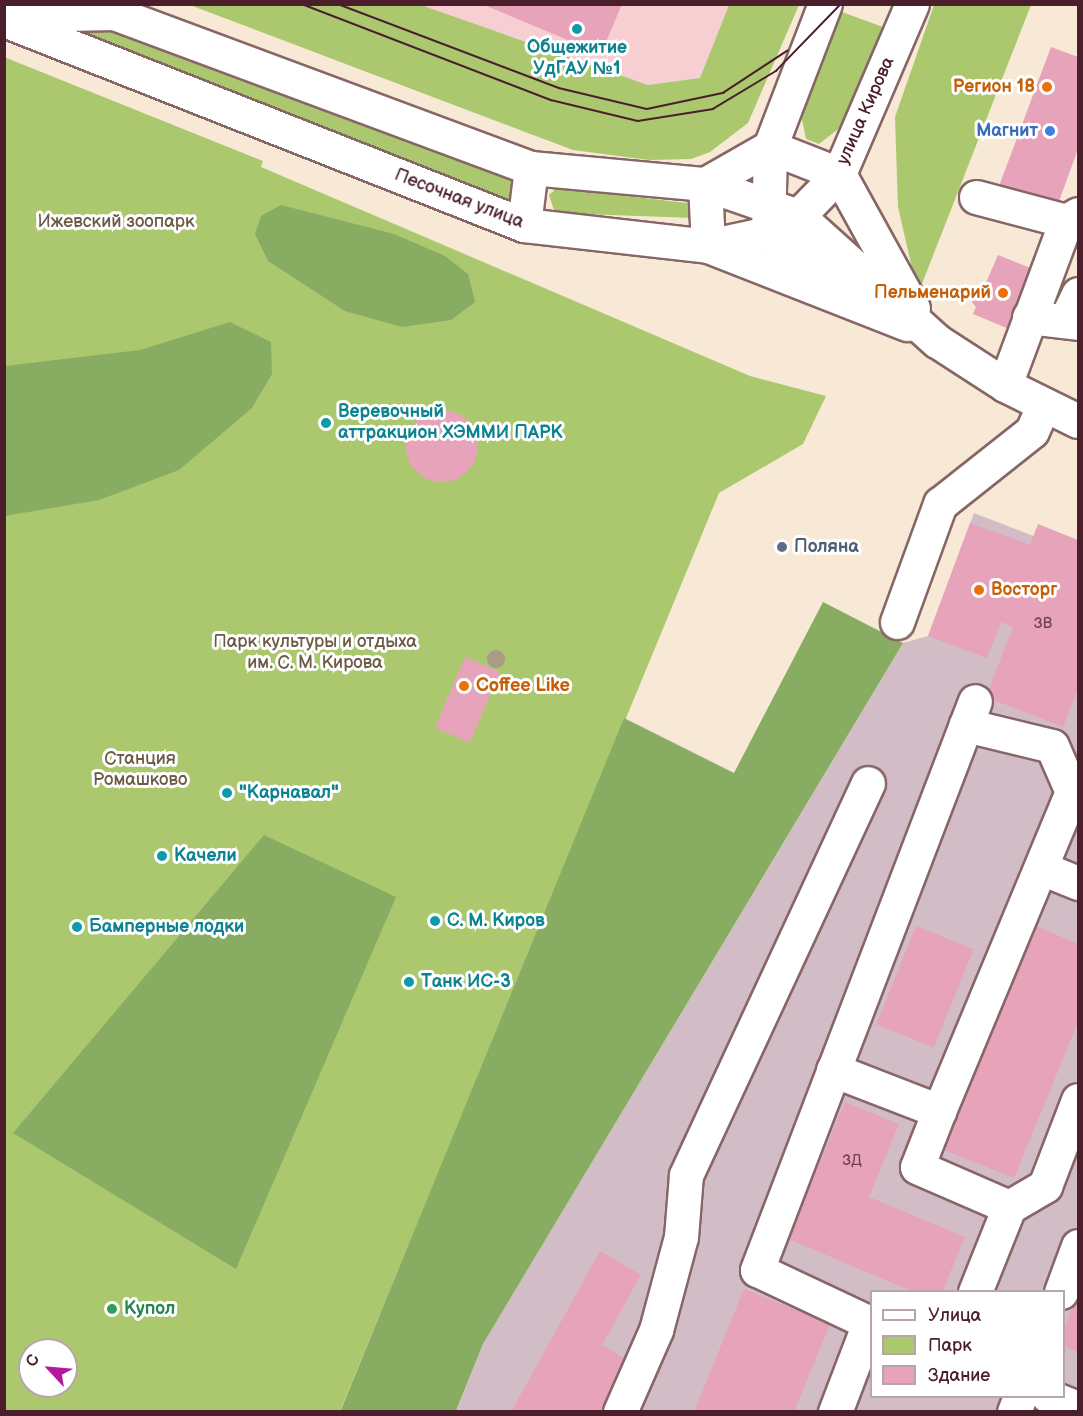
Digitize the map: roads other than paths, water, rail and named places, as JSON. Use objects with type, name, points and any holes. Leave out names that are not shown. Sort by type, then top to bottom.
[{"type":"main road","points":[[770,147],[705,184],[708,246],[778,218],[770,147],[825,4]]},
{"type":"main road","name":"улица Кирова","points":[[778,218],[839,174],[912,4]]},
{"type":"main road","name":"Песочная улица","points":[[4,15],[114,13],[531,168],[705,184],[778,218],[926,331],[1005,385],[1043,406],[1078,421]]},
{"type":"main road","name":"Песочная улица","points":[[4,20],[524,225],[708,246],[926,331]]},
{"type":"main road","points":[[770,147],[839,174]]},
{"type":"main road","points":[[524,225],[531,168]]},
{"type":"main road","name":"Песочная улица","points":[[839,174],[926,331]]},
{"type":"main road","points":[[976,197],[1072,218],[1029,317],[1005,385]]},
{"type":"main road","points":[[1029,317],[1074,313]]},
{"type":"main road","points":[[897,622],[940,504],[1032,431],[1043,406]]},
{"type":"main road","points":[[835,1412],[870,1323],[757,1270],[970,713],[1052,746],[1072,792],[917,1167],[1009,1208]]},
{"type":"main road","points":[[620,1412],[656,1330],[681,1237],[686,1175],[868,783]]},
{"type":"main road","points":[[1041,868],[1078,883]]},
{"type":"main road","points":[[833,1070],[939,1112]]},
{"type":"main road","points":[[976,1290],[1009,1208],[1045,1186],[1078,1100]]},
{"type":"main road","points":[[1062,1290],[1078,1246]]},
{"type":"main road","points":[[1053,1398],[1078,1408]]},
{"type":"tram line","points":[[302,4],[551,100],[638,121],[713,109],[776,71],[841,4]]},
{"type":"tram line","points":[[338,4],[559,88],[647,109],[723,93],[787,51]]},
{"type":"place","name":"Общежитие УдГАУ №1","points":[[577,29]]},
{"type":"place","name":"Регион 18","points":[[1047,87]]},
{"type":"place","name":"Магнит","points":[[1050,131]]},
{"type":"place","name":"Пельменарий","points":[[1003,293]]},
{"type":"place","name":"Веревочный аттракцион ХЭММИ ПАРК","points":[[326,423]]},
{"type":"place","name":"Поляна","points":[[782,547]]},
{"type":"place","name":"Восторг","points":[[979,590]]},
{"type":"place","name":"Coffee Like","points":[[464,686]]},
{"type":"place","name":"\"Карнавал\"","points":[[227,793]]},
{"type":"place","name":"Качели","points":[[162,856]]},
{"type":"place","name":"С. М. Киров","points":[[435,921]]},
{"type":"place","name":"Бамперные лодки","points":[[77,927]]},
{"type":"place","name":"Танк ИС-3","points":[[409,982]]},
{"type":"place","name":"Купол","points":[[112,1309]]},
{"type":"park label","name":"Ижевский зоопарк","points":[[116,222]]},
{"type":"park label","name":"Парк культуры и отдыха им. С. М. Кирова","points":[[315,653]]},
{"type":"park label","name":"Станция Ромашково","points":[[140,770]]}]
